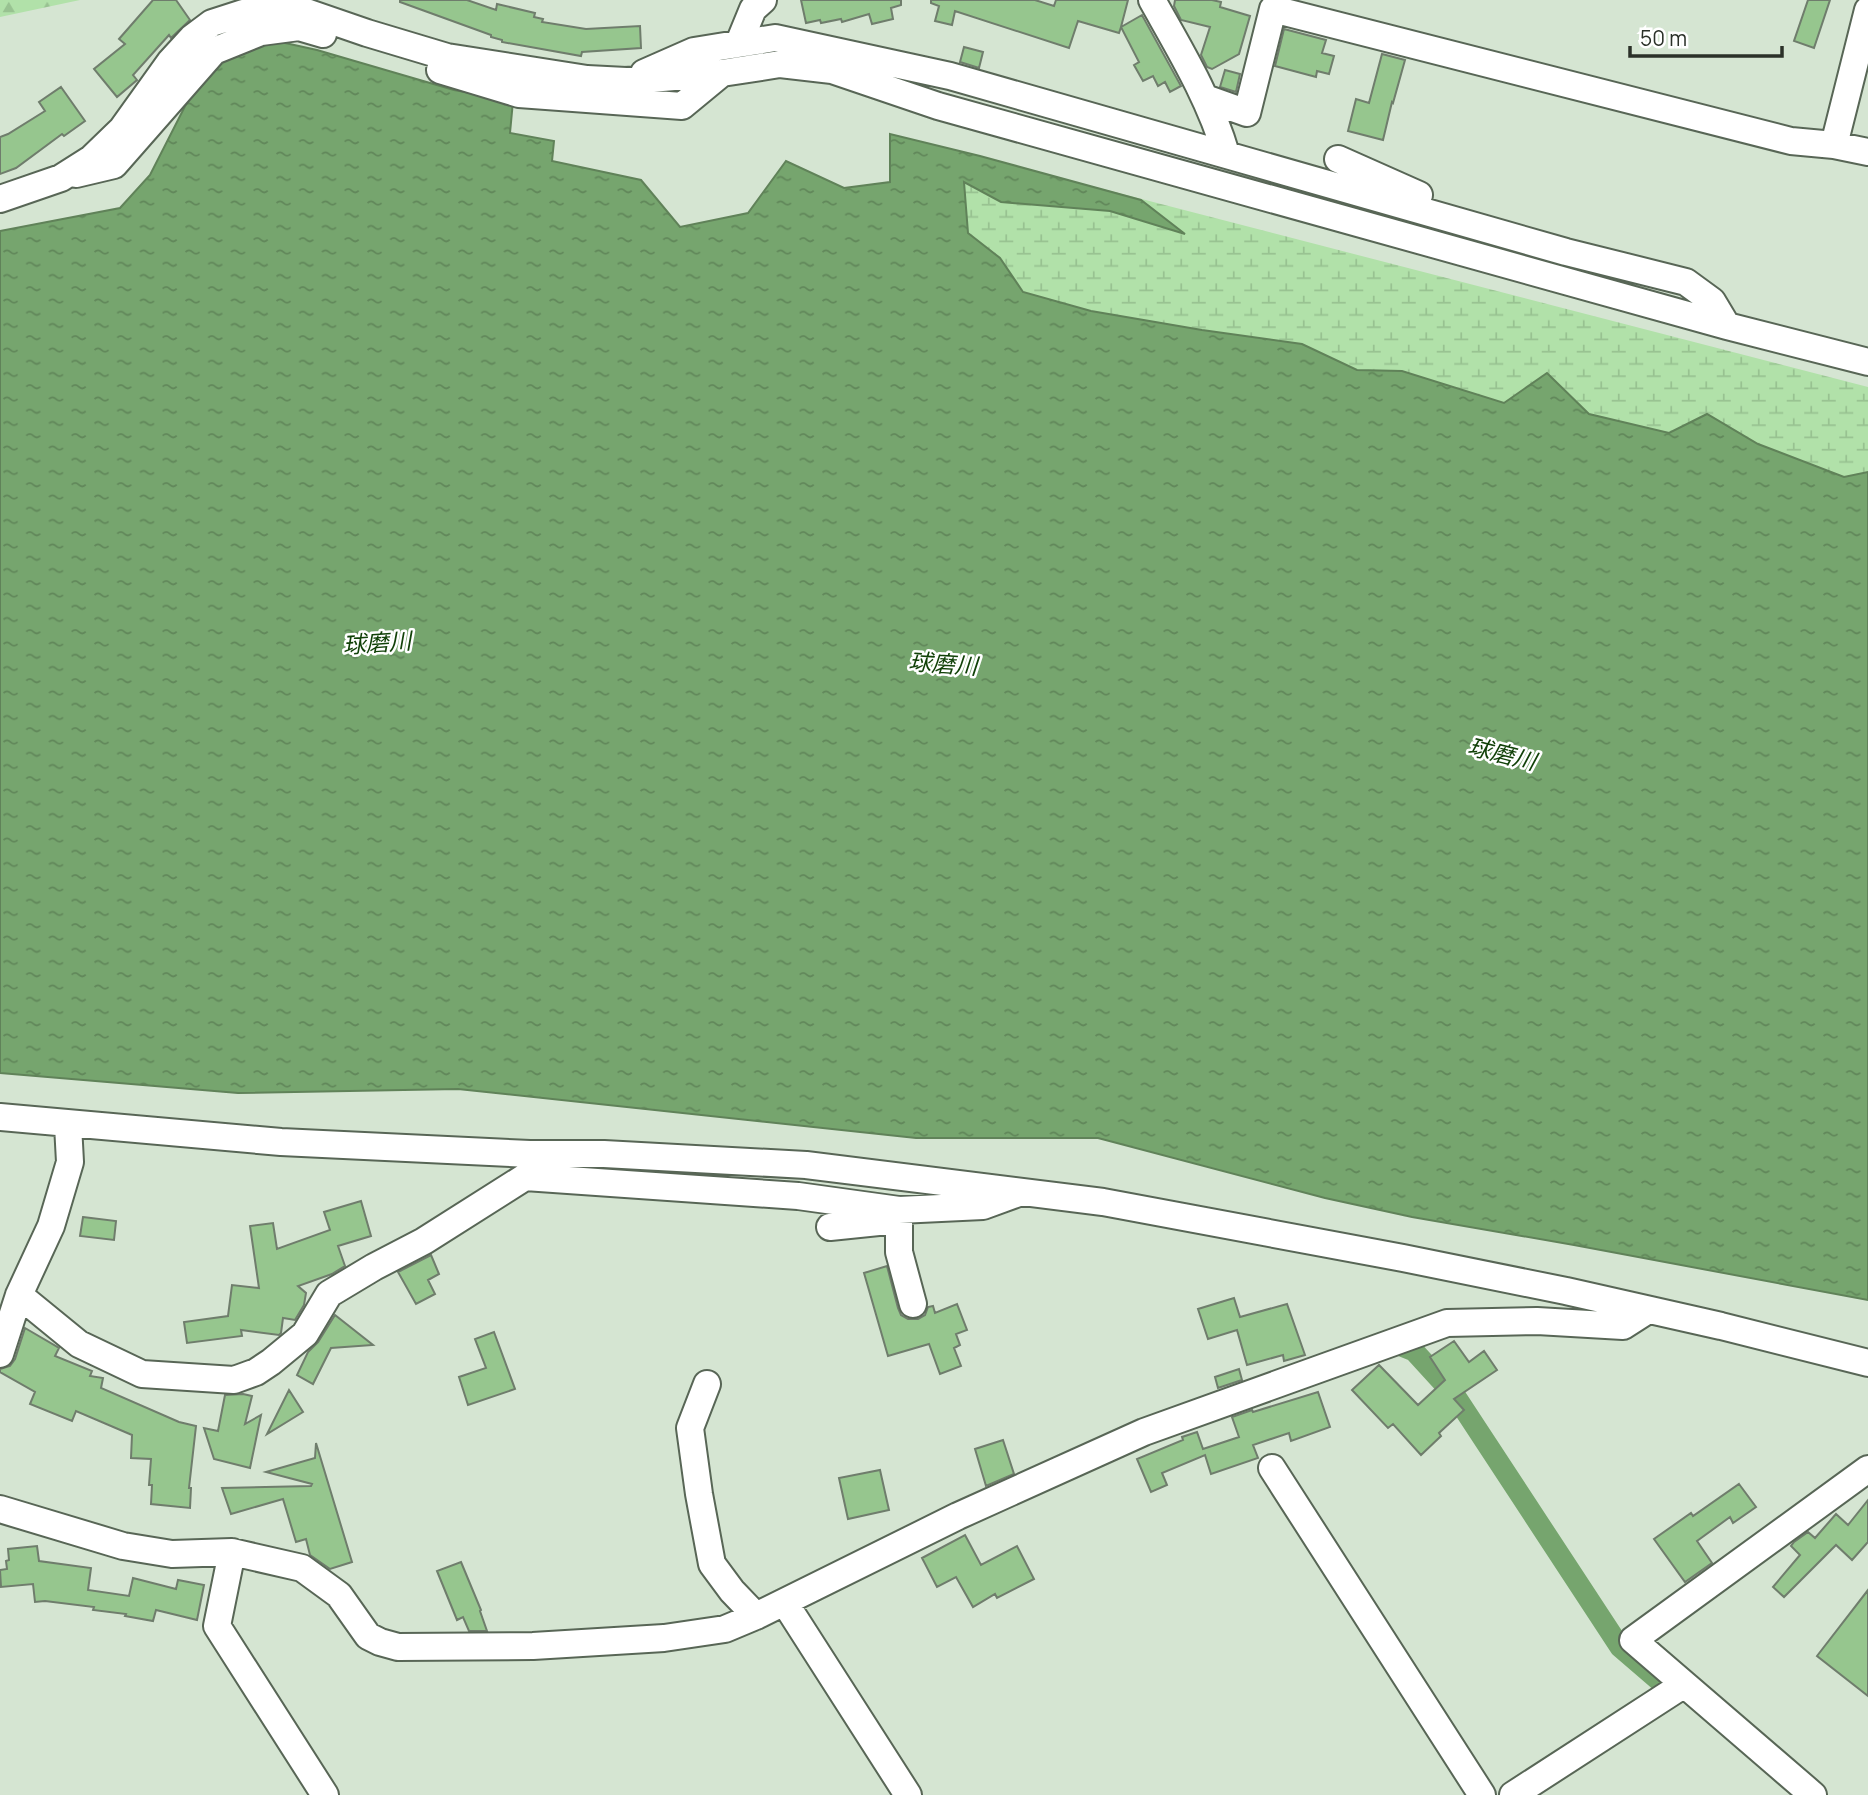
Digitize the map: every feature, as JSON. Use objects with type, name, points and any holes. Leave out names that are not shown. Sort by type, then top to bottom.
[{"type":"street","points":[[739,43],[753,9],[763,0]]},
{"type":"street","points":[[1153,0],[1205,99],[1220,132],[1226,154]]},
{"type":"street","points":[[61,178],[91,159],[122,128],[170,62],[192,38],[212,23],[243,13],[274,8],[309,13],[447,57],[587,79],[626,81],[722,73],[780,64],[832,70],[938,106],[1727,326],[1868,362]]},
{"type":"street","points":[[1205,99],[1247,113],[1273,9],[1791,141],[1834,145],[1868,152]]},
{"type":"street","points":[[1834,145],[1868,10]]},
{"type":"street","points":[[0,199],[61,178],[114,165],[214,51],[261,32],[299,27],[519,94],[682,106],[722,73]]},
{"type":"street","points":[[626,81],[694,51],[775,38],[950,76],[1566,252],[1686,282],[1712,301],[1727,326]]},
{"type":"street","points":[[1338,159],[1433,200],[1438,214]]},
{"type":"street","points":[[0,1118],[281,1142],[530,1154],[604,1154],[806,1165],[1103,1202],[1566,1291],[1868,1363]]},
{"type":"street","points":[[0,1354],[19,1296],[51,1226],[70,1162],[68,1125]]},
{"type":"street","points":[[19,1296],[79,1344],[142,1374],[234,1380],[256,1372],[305,1334],[329,1294],[424,1241],[525,1177],[798,1196],[899,1215]]},
{"type":"street","points":[[830,1227],[899,1215],[983,1206],[1022,1192]]},
{"type":"street","points":[[899,1215],[899,1252],[913,1304]]},
{"type":"street","points":[[0,1509],[124,1546],[172,1554],[232,1552],[302,1568],[339,1595],[369,1636],[398,1647],[533,1646],[664,1638],[725,1629],[785,1603],[958,1516],[1144,1432],[1447,1323],[1537,1321],[1623,1326],[1648,1310]]},
{"type":"street","points":[[707,1384],[690,1428],[712,1564],[732,1591],[756,1616]]},
{"type":"street","points":[[1272,1468],[1482,1795]]},
{"type":"street","points":[[1813,1795],[1633,1640],[1868,1469]]},
{"type":"street","points":[[232,1552],[217,1626],[325,1795]]},
{"type":"street","points":[[785,1603],[908,1795]]},
{"type":"street","points":[[1513,1795],[1683,1685]]},
{"type":"green space","points":[[0,0],[80,0],[0,17]]},
{"type":"green space","points":[[317,50],[454,90],[513,101],[510,133],[554,141],[552,161],[641,180],[680,227],[748,213],[786,161],[844,188],[890,182],[890,134],[1868,387],[1868,577],[177,211]]},
{"type":"water","name":"球磨川","points":[[267,39],[317,50],[454,90],[513,101],[510,133],[554,141],[552,161],[641,180],[680,227],[748,213],[786,161],[844,188],[890,182],[890,134],[1141,200],[1185,234],[1110,211],[1001,202],[964,182],[968,233],[1000,258],[1023,292],[1091,311],[1302,344],[1357,370],[1402,371],[1504,403],[1547,373],[1589,414],[1669,433],[1707,414],[1758,444],[1844,477],[1868,472],[1868,1300],[1412,1217],[1325,1198],[1098,1138],[916,1138],[458,1089],[238,1093],[0,1073],[0,231],[120,208],[150,175],[205,67]]},
{"type":"building","points":[[153,0],[176,0],[190,20],[171,38],[169,35],[133,75],[137,80],[117,97],[94,69],[125,44],[119,39]]},
{"type":"building","points":[[400,0],[467,0],[496,10],[497,4],[535,13],[534,17],[543,19],[542,22],[586,29],[640,26],[641,48],[582,52],[581,56],[502,42],[491,35]]},
{"type":"building","points":[[801,0],[901,0],[901,5],[891,8],[893,19],[872,24],[869,14],[842,22],[841,19],[806,23]]},
{"type":"building","points":[[931,0],[1035,0],[1054,6],[1056,0],[1128,0],[1119,33],[1078,21],[1069,48],[955,11],[952,25],[935,21],[939,6],[931,3]]},
{"type":"building","points":[[1175,0],[1212,0],[1221,2],[1220,7],[1250,16],[1239,54],[1212,69],[1207,67],[1201,55],[1210,27],[1181,20],[1174,6]]},
{"type":"building","points":[[1808,0],[1830,0],[1814,48],[1794,41]]},
{"type":"building","points":[[1142,15],[1181,86],[1170,92],[1165,82],[1158,86],[1153,76],[1143,81],[1134,65],[1139,62],[1121,27]]},
{"type":"building","points":[[1284,29],[1326,40],[1322,53],[1334,56],[1329,74],[1317,71],[1316,77],[1275,66]]},
{"type":"building","points":[[964,47],[983,52],[979,68],[960,62]]},
{"type":"building","points":[[1382,54],[1405,60],[1383,140],[1348,131],[1356,99],[1369,103]]},
{"type":"building","points":[[1225,70],[1240,74],[1236,92],[1220,87]]},
{"type":"building","points":[[61,87],[85,121],[64,136],[62,134],[16,168],[0,174],[0,137],[45,111],[39,102]]},
{"type":"building","points":[[361,1201],[371,1236],[338,1246],[345,1266],[332,1274],[298,1286],[306,1293],[304,1305],[295,1320],[283,1318],[279,1335],[241,1330],[242,1336],[187,1343],[184,1322],[228,1316],[232,1285],[259,1288],[250,1226],[273,1223],[277,1249],[330,1230],[324,1212]]},
{"type":"building","points":[[83,1217],[116,1221],[114,1240],[80,1236]]},
{"type":"building","points":[[431,1255],[439,1274],[428,1280],[435,1294],[416,1304],[398,1272]]},
{"type":"building","points":[[887,1266],[898,1308],[901,1315],[908,1319],[918,1319],[925,1315],[928,1307],[933,1306],[935,1313],[957,1304],[967,1330],[956,1334],[960,1345],[954,1348],[961,1366],[940,1374],[929,1344],[888,1356],[864,1273]]},
{"type":"building","points":[[1234,1298],[1240,1317],[1287,1304],[1305,1355],[1284,1361],[1283,1355],[1247,1365],[1237,1330],[1208,1339],[1198,1309]]},
{"type":"building","points":[[335,1315],[373,1345],[331,1348],[313,1384],[297,1375],[308,1352],[318,1342]]},
{"type":"building","points":[[25,1328],[59,1348],[55,1356],[92,1371],[90,1376],[103,1378],[101,1388],[179,1422],[196,1426],[189,1488],[190,1508],[151,1504],[151,1459],[131,1458],[132,1435],[76,1411],[72,1421],[30,1404],[35,1392],[0,1372],[0,1369],[10,1366],[15,1359]]},
{"type":"building","points":[[494,1332],[515,1389],[468,1405],[459,1377],[486,1368],[475,1339]]},
{"type":"building","points":[[1454,1341],[1469,1362],[1484,1351],[1497,1370],[1454,1399],[1464,1410],[1439,1433],[1441,1436],[1421,1455],[1393,1424],[1388,1428],[1352,1390],[1379,1365],[1418,1405],[1445,1380],[1430,1357]]},
{"type":"building","points":[[1239,1369],[1242,1380],[1218,1388],[1215,1377]]},
{"type":"building","points":[[289,1390],[303,1412],[267,1434]]},
{"type":"building","points":[[1318,1392],[1330,1427],[1291,1441],[1289,1433],[1253,1445],[1258,1458],[1211,1474],[1205,1455],[1162,1473],[1167,1485],[1151,1492],[1137,1459],[1197,1432],[1203,1449],[1239,1437],[1232,1417]]},
{"type":"building","points":[[225,1395],[252,1396],[245,1424],[261,1415],[250,1468],[214,1459],[204,1428],[218,1431]]},
{"type":"building","points":[[1003,1440],[1014,1474],[986,1486],[975,1449]]},
{"type":"building","points":[[316,1443],[352,1562],[330,1569],[310,1555],[306,1539],[296,1542],[283,1499],[231,1514],[222,1488],[311,1486],[312,1484],[266,1472],[315,1458]]},
{"type":"building","points":[[880,1470],[889,1510],[848,1519],[839,1478]]},
{"type":"building","points":[[1739,1484],[1756,1507],[1733,1523],[1730,1517],[1697,1541],[1712,1563],[1685,1582],[1654,1539]]},
{"type":"building","points":[[1868,1500],[1868,1542],[1852,1560],[1836,1545],[1784,1597],[1773,1587],[1800,1555],[1791,1546],[1794,1542],[1808,1532],[1815,1538],[1836,1514],[1848,1525]]},
{"type":"building","points":[[965,1535],[981,1565],[1017,1546],[1034,1579],[997,1598],[995,1594],[973,1607],[956,1577],[937,1587],[922,1558]]},
{"type":"building","points":[[37,1546],[39,1561],[91,1568],[88,1590],[129,1596],[133,1578],[176,1589],[178,1580],[204,1585],[197,1620],[156,1610],[153,1621],[93,1610],[94,1607],[35,1602],[33,1584],[1,1587],[0,1570],[7,1569],[8,1549]]},
{"type":"building","points":[[461,1562],[487,1631],[469,1631],[463,1617],[457,1620],[437,1571]]},
{"type":"building","points":[[1868,1590],[1868,1696],[1817,1656]]},
{"type":"waterway","points":[[1385,1346],[1394,1343],[1414,1351],[1456,1397],[1620,1647],[1663,1684]]}]
